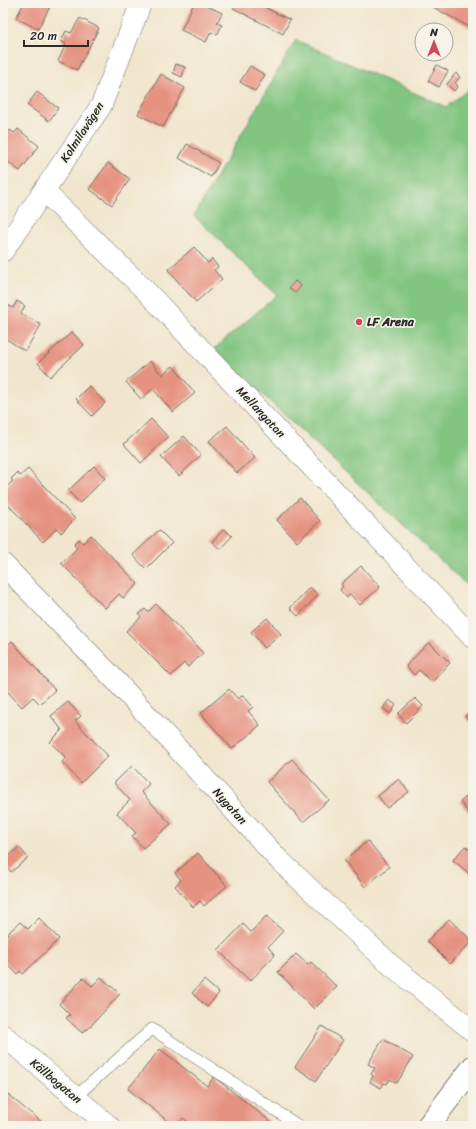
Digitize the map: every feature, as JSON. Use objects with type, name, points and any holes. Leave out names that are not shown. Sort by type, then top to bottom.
[{"type":"main road","points":[[428,1126],[473,1067]]},
{"type":"street","name":"Kolmilavägen","points":[[3,251],[101,106],[135,5]]},
{"type":"street","name":"Mellangatan","points":[[44,192],[147,292],[473,638]]},
{"type":"street","name":"Nygatan","points":[[3,564],[116,681],[279,860],[392,966],[466,1026]]},
{"type":"street","name":"Källbogatan","points":[[3,1035],[109,1126]]},
{"type":"lane","points":[[75,1097],[152,1029],[299,1126]]},
{"type":"green space","name":"LF Arena","points":[[296,40],[446,107],[473,86],[473,591],[214,349],[277,295],[194,216]]},
{"type":"building","points":[[24,3],[52,3],[38,29],[16,18]]},
{"type":"building","points":[[194,3],[201,3],[222,13],[217,23],[222,25],[217,35],[211,32],[206,42],[181,30]]},
{"type":"building","points":[[235,3],[256,3],[290,20],[283,34],[233,8]]},
{"type":"building","points":[[431,3],[473,3],[473,29],[433,7],[434,5]]},
{"type":"building","points":[[80,18],[99,28],[77,70],[58,61],[66,44],[61,41],[66,31],[71,33]]},
{"type":"building","points":[[176,64],[185,67],[182,77],[173,73]]},
{"type":"building","points":[[437,65],[448,71],[439,87],[428,81]]},
{"type":"building","points":[[250,66],[265,75],[255,91],[240,82]]},
{"type":"building","points":[[456,73],[460,77],[455,83],[458,86],[454,91],[447,84]]},
{"type":"building","points":[[161,74],[185,88],[163,127],[138,114]]},
{"type":"building","points":[[37,92],[58,108],[49,121],[27,105]]},
{"type":"building","points":[[18,129],[39,146],[20,171],[3,158],[3,148],[7,144],[3,139],[10,130],[14,133]]},
{"type":"building","points":[[187,144],[219,163],[211,177],[179,158]]},
{"type":"building","points":[[108,163],[130,179],[112,205],[89,189]]},
{"type":"building","points":[[194,247],[208,263],[212,259],[218,267],[214,270],[222,279],[196,302],[168,270]]},
{"type":"building","points":[[295,281],[301,286],[295,293],[289,288]]},
{"type":"building","points":[[17,301],[25,306],[21,313],[41,325],[25,351],[3,337],[3,302],[13,308]]},
{"type":"building","points":[[72,332],[84,345],[50,377],[38,363]]},
{"type":"building","points":[[150,361],[162,375],[173,366],[195,393],[173,412],[153,389],[141,399],[126,382]]},
{"type":"building","points":[[89,386],[105,403],[92,416],[76,399]]},
{"type":"building","points":[[151,419],[168,437],[141,463],[124,444]]},
{"type":"building","points":[[227,426],[255,458],[237,473],[209,441]]},
{"type":"building","points":[[184,436],[201,455],[179,476],[161,457]]},
{"type":"building","points":[[94,466],[105,478],[80,503],[68,491]]},
{"type":"building","points":[[28,469],[75,519],[61,533],[57,528],[43,542],[3,499],[3,490],[13,481],[11,479],[17,473],[20,476]]},
{"type":"building","points":[[300,498],[320,521],[297,542],[277,520]]},
{"type":"building","points":[[224,529],[232,536],[220,549],[212,542]]},
{"type":"building","points":[[159,530],[172,543],[146,569],[133,555]]},
{"type":"building","points":[[91,535],[138,584],[123,598],[119,594],[105,608],[61,563],[77,548],[74,544],[79,539],[83,543]]},
{"type":"building","points":[[361,566],[380,587],[360,605],[350,594],[347,598],[340,590],[343,586],[341,584]]},
{"type":"building","points":[[310,587],[318,595],[298,616],[290,608]]},
{"type":"building","points":[[156,604],[203,653],[188,667],[184,663],[171,676],[126,631],[141,617],[139,614],[145,609],[148,612]]},
{"type":"building","points":[[267,618],[281,634],[265,648],[251,632]]},
{"type":"building","points":[[12,641],[55,690],[40,704],[33,697],[22,707],[3,687],[3,649]]},
{"type":"building","points":[[429,642],[450,663],[432,682],[419,670],[414,675],[406,666]]},
{"type":"building","points":[[229,689],[238,699],[243,695],[253,707],[248,711],[260,725],[232,749],[201,713]]},
{"type":"building","points":[[415,698],[423,706],[406,723],[398,714]]},
{"type":"building","points":[[389,700],[396,705],[390,714],[383,708]]},
{"type":"building","points":[[68,702],[81,716],[75,721],[108,756],[81,783],[62,762],[66,758],[50,742],[62,730],[51,716]]},
{"type":"building","points":[[473,710],[473,725],[465,716]]},
{"type":"building","points":[[292,759],[329,800],[303,822],[267,782]]},
{"type":"building","points":[[132,766],[149,784],[141,792],[171,824],[143,848],[132,836],[136,833],[117,813],[130,800],[114,783]]},
{"type":"building","points":[[399,779],[409,792],[387,808],[378,796]]},
{"type":"building","points":[[473,791],[473,815],[472,816],[460,802]]},
{"type":"building","points":[[368,841],[389,867],[365,887],[344,860]]},
{"type":"building","points":[[465,846],[473,852],[473,877],[453,860]]},
{"type":"building","points":[[19,847],[28,858],[11,872],[3,861]]},
{"type":"building","points":[[198,853],[227,886],[204,906],[200,901],[193,907],[175,886],[181,880],[175,873]]},
{"type":"building","points":[[266,916],[283,931],[268,947],[275,955],[250,981],[218,950],[243,924],[251,932]]},
{"type":"building","points":[[39,918],[59,939],[23,974],[20,971],[17,974],[3,959],[6,956],[3,953],[3,938],[20,922],[28,929]]},
{"type":"building","points":[[449,919],[472,941],[450,964],[427,941]]},
{"type":"building","points":[[296,954],[308,965],[311,962],[337,987],[314,1009],[278,972]]},
{"type":"building","points":[[101,977],[120,994],[87,1030],[85,1029],[82,1033],[66,1018],[70,1015],[59,1004],[83,978],[92,986]]},
{"type":"building","points":[[204,980],[219,993],[207,1007],[192,993]]},
{"type":"building","points":[[322,1026],[343,1040],[316,1081],[295,1067]]},
{"type":"building","points":[[383,1039],[413,1057],[397,1083],[390,1079],[387,1084],[384,1083],[381,1088],[370,1082],[373,1076],[371,1074],[375,1068],[368,1064]]},
{"type":"building","points":[[160,1049],[207,1086],[214,1077],[276,1126],[193,1126],[183,1118],[176,1126],[174,1126],[128,1089]]},
{"type":"building","points":[[3,1091],[47,1126],[3,1126]]},
{"type":"place","name":"LF Arena","points":[[359,322]]}]
